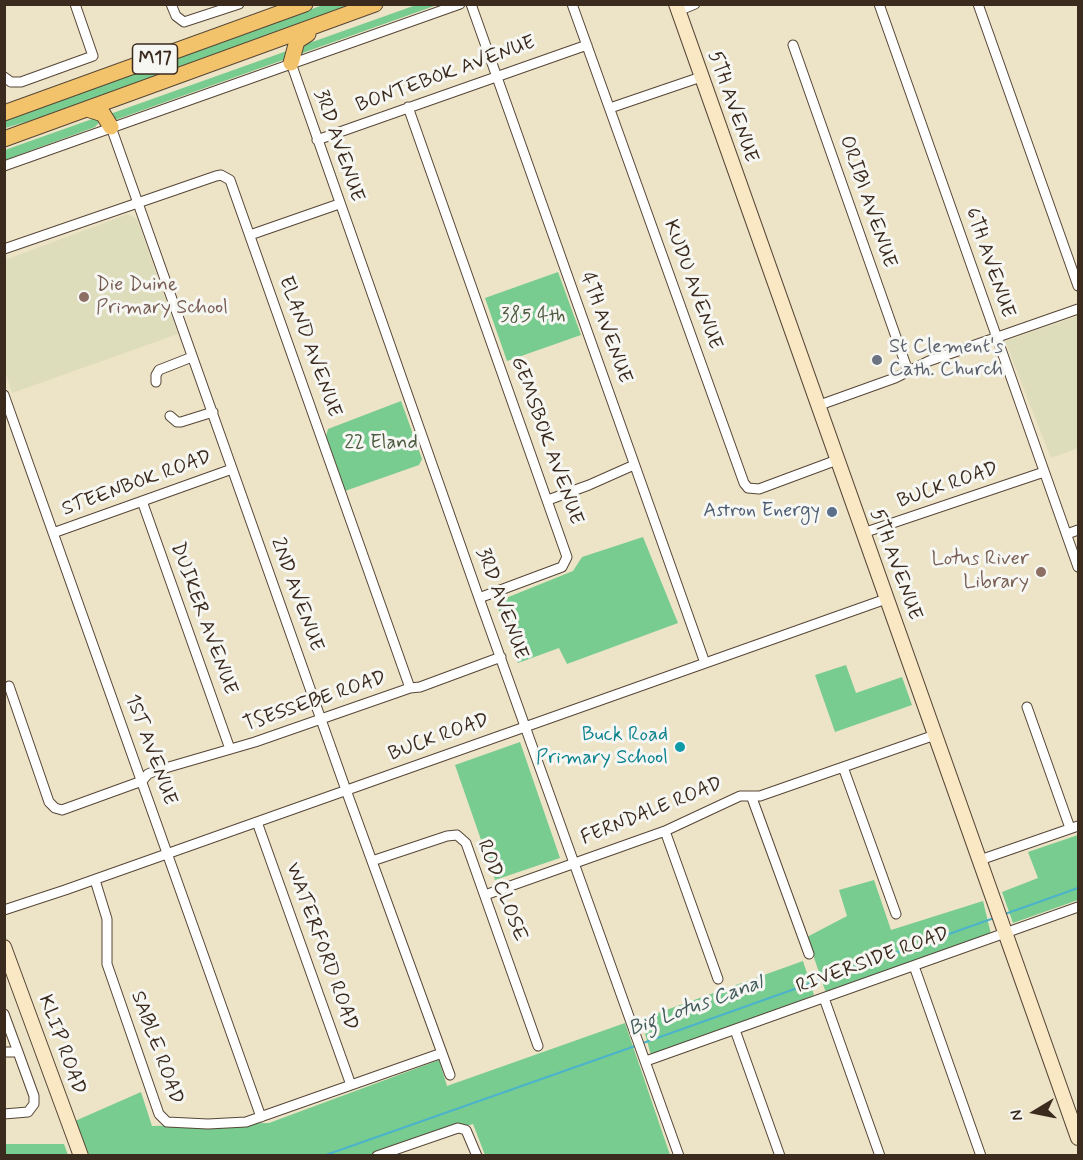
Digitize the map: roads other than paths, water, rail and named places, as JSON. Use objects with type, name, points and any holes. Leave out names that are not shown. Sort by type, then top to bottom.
[{"type":"main road","name":"M17","points":[[4,113],[305,4]]},
{"type":"main road","name":"M17","points":[[4,139],[375,4]]},
{"type":"main road","name":"5TH AVENUE","points":[[677,8],[1078,1138]]},
{"type":"main road","points":[[291,63],[297,41],[323,24]]},
{"type":"main road","points":[[4,130],[81,111],[103,114],[111,127]]},
{"type":"main road","name":"KLIP ROAD","points":[[4,947],[79,1151]]},
{"type":"street","points":[[4,77],[11,82],[21,82],[93,56],[75,4]]},
{"type":"street","points":[[171,4],[180,20],[190,22],[239,4]]},
{"type":"street","points":[[4,166],[460,4]]},
{"type":"street","name":"4TH AVENUE","points":[[471,4],[705,663]]},
{"type":"street","name":"KUDU AVENUE","points":[[572,4],[744,483],[748,488],[759,489],[837,460]]},
{"type":"street","points":[[677,8],[695,4]]},
{"type":"street","name":"6TH AVENUE","points":[[879,4],[1078,567]]},
{"type":"street","points":[[978,4],[1078,286]]},
{"type":"street","name":"BONTEBOK AVENUE","points":[[317,140],[587,45]]},
{"type":"street","name":"ORIBI AVENUE","points":[[793,45],[908,371]]},
{"type":"street","name":"3RD AVENUE","points":[[291,63],[339,204],[679,1155]]},
{"type":"street","points":[[610,108],[701,77]]},
{"type":"street","name":"GEMSBOK AVENUE","points":[[408,107],[567,557],[565,564],[558,569],[479,598]]},
{"type":"street","name":"2ND AVENUE","points":[[111,127],[346,790],[450,1075]]},
{"type":"street","name":"ELAND AVENUE","points":[[137,202],[221,175],[230,180],[233,185],[410,688]]},
{"type":"street","points":[[4,249],[137,202]]},
{"type":"street","points":[[250,235],[339,204]]},
{"type":"street","points":[[818,406],[895,378],[929,361],[1078,309]]},
{"type":"street","points":[[156,382],[159,370],[192,357]]},
{"type":"street","name":"1ST AVENUE","points":[[4,395],[261,1117]]},
{"type":"street","points":[[170,416],[177,423],[213,412]]},
{"type":"street","points":[[548,500],[590,485],[634,465]]},
{"type":"street","name":"STEENBOK ROAD","points":[[54,533],[232,469]]},
{"type":"street","name":"BUCK ROAD","points":[[863,533],[1044,472]]},
{"type":"street","name":"DUIKER AVENUE","points":[[142,501],[231,749]]},
{"type":"street","points":[[1067,534],[1078,530]]},
{"type":"street","name":"BUCK ROAD","points":[[4,910],[168,854],[886,598]]},
{"type":"street","name":"TSESSEBE ROAD","points":[[9,686],[48,798],[58,809],[66,809],[142,782],[155,771],[231,749],[410,688],[420,687],[501,657]]},
{"type":"street","points":[[980,860],[1074,827],[1028,707]]},
{"type":"street","name":"FERNDALE ROAD","points":[[485,895],[665,831],[740,796],[752,798],[935,735]]},
{"type":"street","points":[[843,767],[896,914]]},
{"type":"street","points":[[752,798],[809,954]]},
{"type":"street","name":"WATERFORD ROAD","points":[[256,822],[351,1085]]},
{"type":"street","points":[[665,831],[718,980]]},
{"type":"street","name":"ROD CLOSE","points":[[372,861],[437,839],[457,835],[466,843],[538,1046]]},
{"type":"street","name":"SABLE ROAD","points":[[94,880],[107,920],[107,964],[163,1119],[174,1123],[235,1124],[246,1122],[442,1053]]},
{"type":"street","name":"RIVERSIDE ROAD","points":[[646,1061],[914,966],[1004,927],[1078,907]]},
{"type":"street","points":[[914,966],[981,1155]]},
{"type":"street","points":[[824,998],[880,1155]]},
{"type":"street","points":[[4,1014],[34,1096],[32,1109],[22,1114],[4,1114]]},
{"type":"street","points":[[735,1030],[780,1155]]},
{"type":"street","points":[[4,1052],[18,1052]]},
{"type":"street","points":[[377,1155],[454,1128],[464,1128],[470,1136],[477,1155]]},
{"type":"waterway","name":"Big Lotus Canal","points":[[1005,914],[1078,888]]},
{"type":"waterway","name":"Big Lotus Canal","points":[[643,1043],[994,918]]},
{"type":"waterway","name":"Big Lotus Canal","points":[[323,1156],[638,1045]]},
{"type":"waterway","name":"Big Lotus Canal","points":[[4,1155],[51,1156]]},
{"type":"place","name":"Die Duine Primary School","points":[[84,297]]},
{"type":"place","name":"St Clement's Cath. Church","points":[[877,360]]},
{"type":"place","name":"Astron Energy","points":[[832,512]]},
{"type":"place","name":"Lotus River Library","points":[[1041,572]]},
{"type":"place","name":"Buck Road Primary School","points":[[680,747]]},
{"type":"park label","name":"385 4th","points":[[533,317]]},
{"type":"park label","name":"22 Eland","points":[[381,444]]}]
